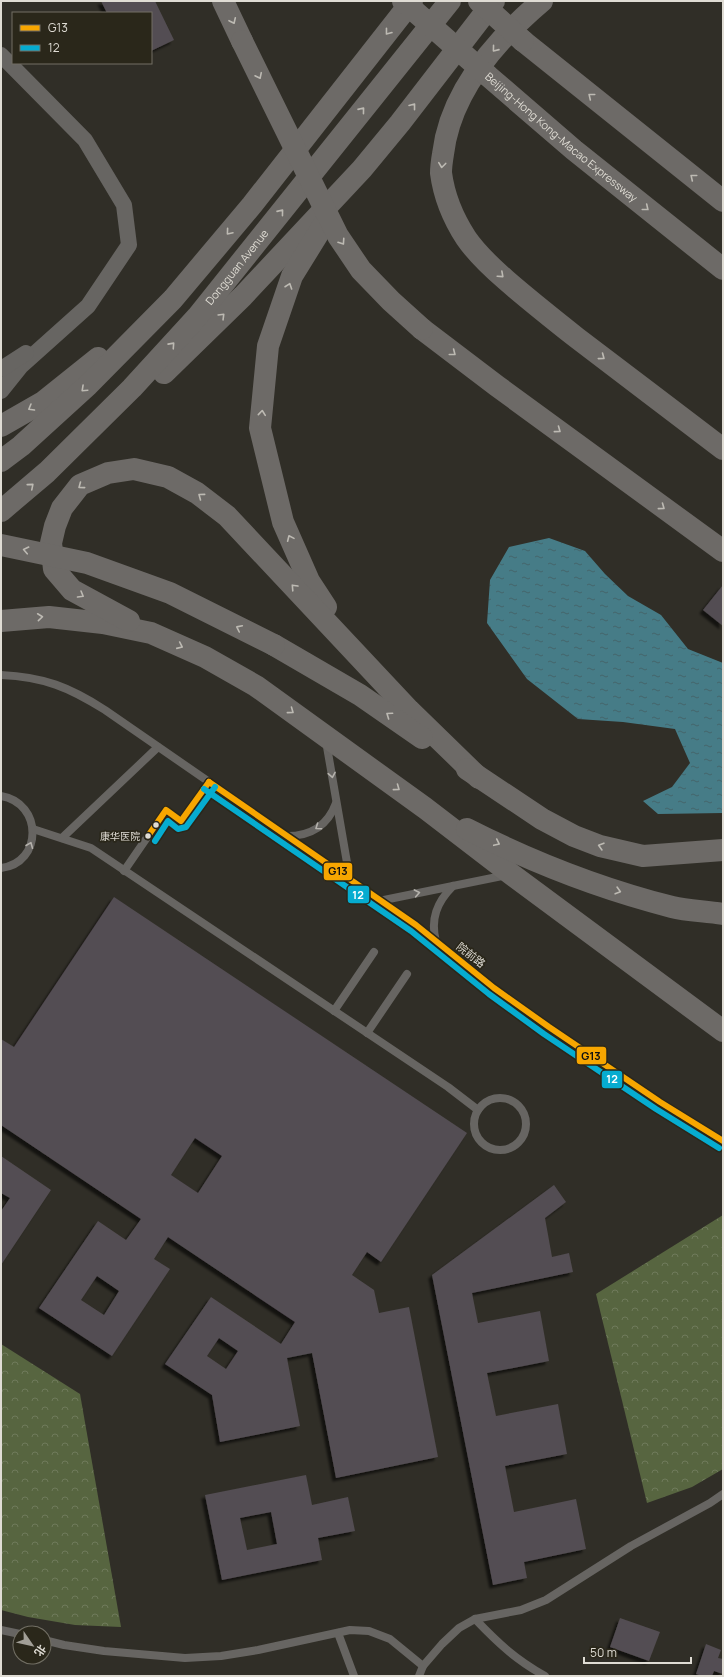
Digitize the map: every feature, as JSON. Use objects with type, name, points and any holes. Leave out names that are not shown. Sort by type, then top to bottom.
[{"type":"highway","points":[[223,1],[338,236],[361,270],[391,301],[422,328],[498,386],[723,551]]},
{"type":"highway","name":"Beijing-Hong Kong-Macao Expressway","points":[[403,1],[574,150],[723,269]]},
{"type":"highway","points":[[1,461],[21,446],[88,385],[173,299],[252,205],[412,1]]},
{"type":"highway","name":"Dongguan Avenue","points":[[1,512],[47,472],[132,388],[197,318],[450,1]]},
{"type":"highway","points":[[479,1],[523,42],[723,201]]},
{"type":"highway","points":[[47,472],[102,429],[182,356],[242,296],[362,169],[400,123],[494,1]]},
{"type":"highway","points":[[542,1],[515,26],[486,60],[466,88],[453,115],[445,141],[441,172],[446,198],[453,217],[467,239],[486,262],[532,304],[723,449]]},
{"type":"highway","points":[[359,656],[309,581],[282,522],[260,428],[268,346],[292,276],[317,234],[362,169]]},
{"type":"highway","points":[[1,426],[42,402],[173,299]]},
{"type":"highway","points":[[479,778],[409,710],[227,516],[197,493],[168,477],[134,470],[108,473],[80,485],[62,508],[55,526],[51,543],[54,569],[72,590],[151,633],[205,657],[256,686],[425,808],[511,874],[723,1031]]},
{"type":"highway","points":[[1,545],[87,563],[170,593],[274,645],[360,695],[479,778],[542,819],[574,836],[600,846],[643,856],[681,863],[716,866],[723,864]]},
{"type":"highway","points":[[1,622],[49,616],[103,623],[151,633]]},
{"type":"highway","points":[[425,808],[526,856],[602,886],[673,907],[723,914]]},
{"type":"highway","points":[[643,856],[723,850]]},
{"type":"street","points":[[1,55],[85,140],[124,205],[129,245],[88,306],[21,366],[1,391]]},
{"type":"street","points":[[1,368],[57,334]]},
{"type":"lane","name":"院前路","points":[[1,675],[29,677],[56,684],[82,695],[416,926],[494,988],[549,1027],[660,1102],[723,1140]]},
{"type":"lane","points":[[325,736],[350,880]]},
{"type":"lane","points":[[62,838],[158,747]]},
{"type":"lane","points":[[124,871],[166,810],[181,821],[209,782]]},
{"type":"lane","points":[[1,796],[15,800],[22,806],[27,812],[33,829],[31,842],[26,854],[12,864],[1,868]]},
{"type":"lane","points":[[287,836],[304,835],[318,828],[330,816],[337,802]]},
{"type":"lane","points":[[33,829],[91,848],[448,1087],[478,1110]]},
{"type":"lane","points":[[379,901],[511,874]]},
{"type":"lane","points":[[436,942],[434,933],[434,915],[441,899],[453,886]]},
{"type":"lane","points":[[334,1011],[374,952]]},
{"type":"lane","points":[[367,1033],[407,974]]},
{"type":"lane","points":[[496,1099],[511,1101],[522,1111],[525,1117],[524,1132],[521,1139],[510,1148],[495,1150],[488,1148],[478,1138],[475,1131],[475,1117],[478,1110],[483,1104],[496,1099]]},
{"type":"lane","points":[[420,1676],[423,1666],[459,1628],[475,1619],[521,1610],[546,1600],[631,1546],[710,1503],[723,1494]]},
{"type":"lane","points":[[475,1619],[497,1642],[522,1663],[545,1676]]},
{"type":"lane","points":[[1,1630],[12,1632]]},
{"type":"lane","points":[[52,1642],[104,1651],[185,1658],[221,1656],[258,1650],[350,1630],[369,1632],[390,1639],[423,1666]]},
{"type":"lane","points":[[338,1633],[354,1676]]},
{"type":"green space","points":[[723,1215],[723,1469],[692,1487],[647,1503],[596,1294]]},
{"type":"green space","points":[[1,1344],[80,1394],[121,1627],[75,1625],[28,1617],[1,1610]]},
{"type":"water","points":[[549,538],[585,551],[605,574],[628,596],[661,615],[688,649],[723,663],[723,813],[658,814],[643,801],[672,787],[690,763],[675,729],[623,722],[578,719],[527,679],[487,623],[490,580],[509,547]]},
{"type":"building","points":[[101,1],[155,1],[174,40],[152,51],[152,12],[106,12]]},
{"type":"building","points":[[723,585],[723,626],[703,610]]},
{"type":"building","points":[[114,897],[467,1133],[381,1262],[367,1252],[352,1275],[374,1290],[379,1313],[409,1307],[438,1457],[336,1478],[312,1353],[287,1358],[300,1426],[220,1442],[212,1395],[165,1364],[211,1297],[281,1344],[295,1322],[168,1237],[154,1259],[170,1269],[112,1356],[39,1308],[98,1221],[126,1240],[141,1219],[1,1125],[1,1039],[14,1047]],"holes":[[[195,1138],[222,1156],[198,1193],[171,1175]],[[97,1276],[119,1291],[104,1315],[81,1300]],[[219,1338],[238,1351],[226,1369],[207,1356]]]},
{"type":"building","points":[[1,1156],[51,1190],[1,1265],[1,1211],[10,1198],[1,1193]]},
{"type":"building","points":[[554,1185],[566,1202],[545,1218],[552,1257],[569,1253],[573,1272],[472,1293],[478,1323],[540,1311],[549,1361],[487,1373],[496,1416],[558,1404],[567,1454],[505,1466],[514,1512],[576,1499],[586,1549],[524,1562],[527,1578],[493,1585],[432,1275]]},
{"type":"building","points":[[306,1475],[312,1505],[348,1497],[355,1531],[318,1538],[322,1560],[222,1580],[205,1495]],"holes":[[[271,1512],[277,1544],[247,1550],[240,1518]]]},
{"type":"building","points":[[620,1618],[660,1632],[649,1661],[610,1647]]},
{"type":"building","points":[[706,1644],[721,1650],[718,1658],[723,1659],[723,1674],[714,1671],[712,1676],[702,1676],[696,1674]]},
{"type":"transit line","name":"G13","points":[[209,782],[416,925],[494,988],[549,1027],[660,1102],[723,1141]]},
{"type":"transit line","name":"G13","points":[[148,836],[166,810],[181,821],[209,782]]},
{"type":"transit line","name":"12","points":[[155,841],[168,821],[178,829],[186,827],[215,787]]},
{"type":"transit line","name":"12","points":[[204,789],[411,931],[489,994],[544,1034],[656,1109],[719,1148]]},
{"type":"place","name":"康华医院","points":[[148,836]]}]
